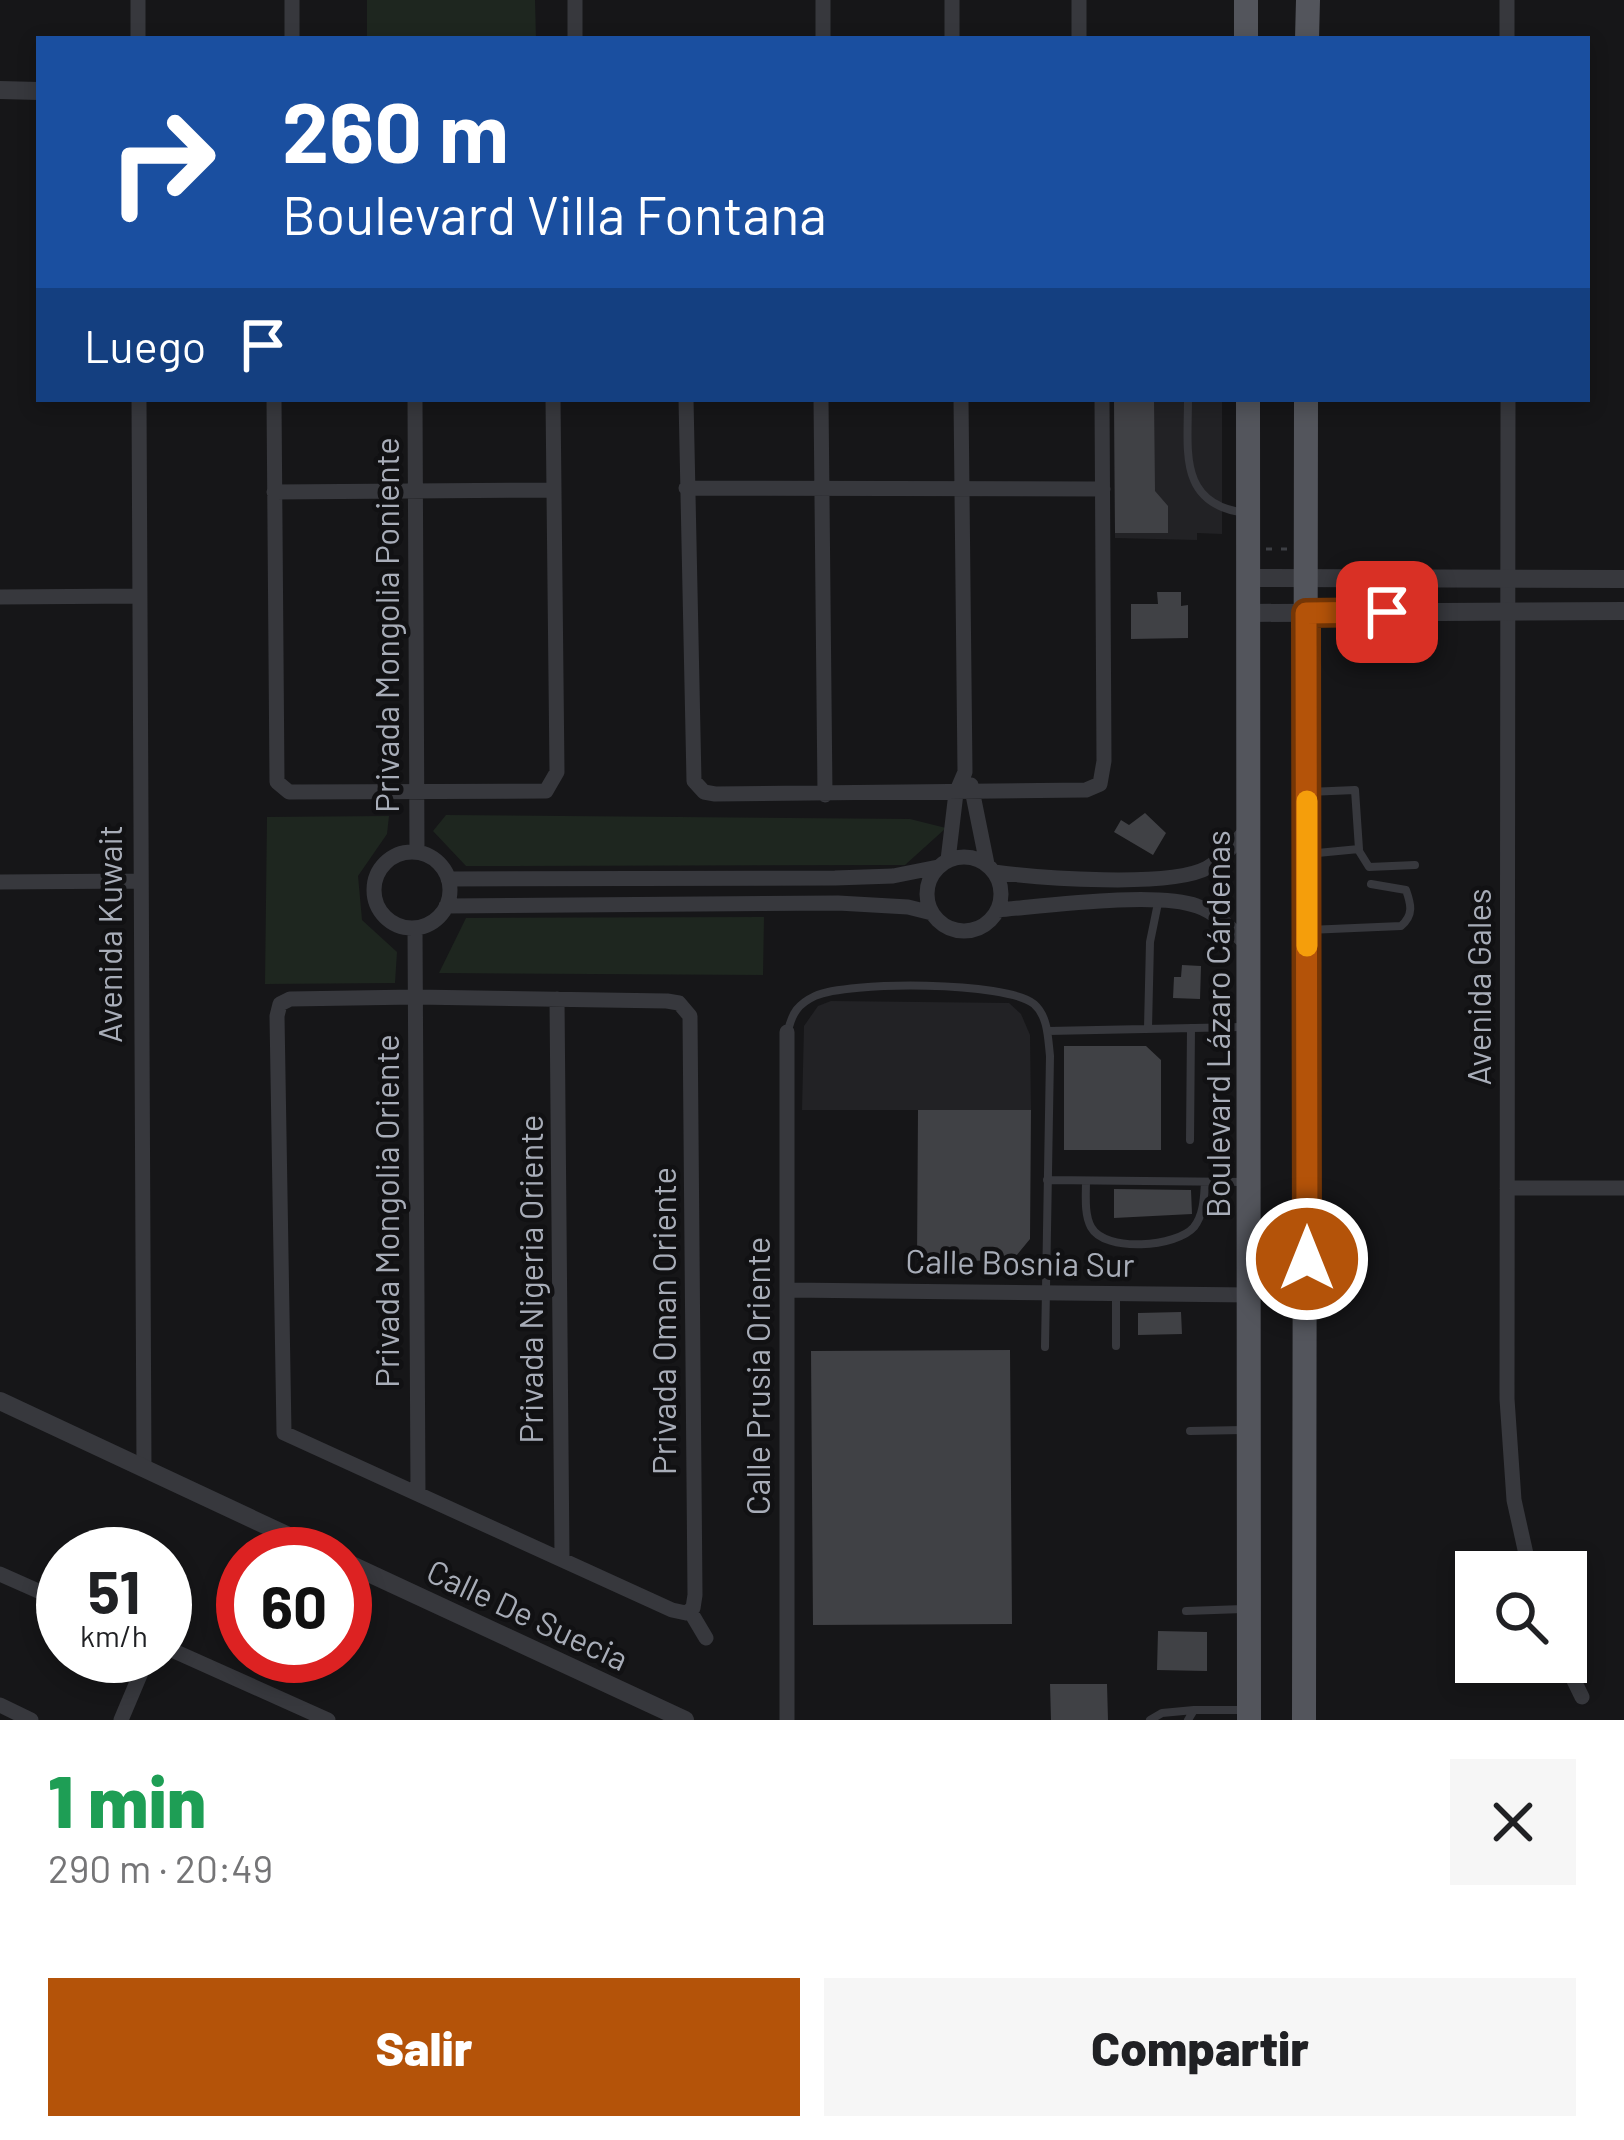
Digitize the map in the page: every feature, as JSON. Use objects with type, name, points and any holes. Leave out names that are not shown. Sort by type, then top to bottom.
[{"type":"main road","points":[[1246,0],[1246,36]]},
{"type":"main road","points":[[1307,36],[1308,0]]},
{"type":"main road","name":"Boulevard Lázaro Cárdenas","points":[[1248,402],[1249,1715]]},
{"type":"main road","points":[[1304,1720],[1306,402]]},
{"type":"main road","points":[[1251,1259],[1307,1259]]},
{"type":"street","points":[[137,36],[138,0]]},
{"type":"street","points":[[292,0],[292,36]]},
{"type":"street","points":[[575,0],[575,36]]},
{"type":"street","points":[[823,0],[823,36]]},
{"type":"street","points":[[952,0],[952,36]]},
{"type":"street","points":[[1079,0],[1079,36]]},
{"type":"street","points":[[1507,0],[1507,36]]},
{"type":"street","points":[[0,90],[36,91]]},
{"type":"street","name":"Avenida Kuwait","points":[[139,402],[144,1469]]},
{"type":"street","points":[[274,402],[278,782],[289,792],[546,791],[557,772],[553,402]]},
{"type":"street","name":"Privada Mongolia Poniente","points":[[415,402],[417,852]]},
{"type":"street","points":[[686,402],[692,769],[697,786],[715,794],[825,795],[1086,790],[1100,784],[1104,771],[1102,402]]},
{"type":"street","points":[[821,402],[825,795]]},
{"type":"street","points":[[962,402],[964,772],[943,864],[928,885],[932,913],[942,925],[965,932],[981,928],[998,910],[1002,891],[991,868],[975,792],[964,772]]},
{"type":"street","name":"Avenida Gales","points":[[1508,402],[1509,1458],[1524,1551]]},
{"type":"street","points":[[686,488],[1102,489]]},
{"type":"street","points":[[274,492],[554,490]]},
{"type":"street","points":[[1248,578],[1624,578]]},
{"type":"street","points":[[0,597],[140,596]]},
{"type":"street","points":[[1248,613],[1624,611]]},
{"type":"street","points":[[448,879],[893,876],[965,856],[991,868],[1075,878],[1195,873],[1222,856],[1249,827]]},
{"type":"street","points":[[417,852],[437,861],[448,879],[446,907],[436,920],[415,928],[386,918],[376,902],[374,883],[389,859],[417,852]]},
{"type":"street","points":[[710,879],[710,903]]},
{"type":"street","points":[[0,882],[139,881]]},
{"type":"street","points":[[998,910],[1195,904],[1212,913],[1249,948]]},
{"type":"street","points":[[446,907],[886,905],[932,913]]},
{"type":"street","name":"Privada Mongolia Oriente","points":[[415,928],[418,1494]]},
{"type":"street","points":[[557,999],[290,999],[280,1004],[282,1426],[293,1438],[672,1610],[690,1611],[706,1638]]},
{"type":"street","name":"Privada Oman Oriente","points":[[557,999],[679,1003],[686,1008],[692,1029],[695,1594],[690,1611]]},
{"type":"street","name":"Privada Nigeria Oriente","points":[[557,999],[562,1558]]},
{"type":"street","name":"Calle Prusia Oriente","points":[[787,1032],[787,1720]]},
{"type":"street","points":[[1508,1188],[1624,1188]]},
{"type":"street","name":"Calle Bosnia Sur","points":[[788,1290],[1251,1295]]},
{"type":"street","points":[[0,1401],[269,1527]]},
{"type":"street","points":[[0,1574],[36,1590]]},
{"type":"street","name":"Calle De Suecia","points":[[372,1575],[686,1720]]},
{"type":"street","points":[[192,1659],[328,1720]]},
{"type":"street","points":[[121,1720],[137,1683]]},
{"type":"street","points":[[1575,1683],[1582,1697]]},
{"type":"street","points":[[0,1706],[31,1720]]},
{"type":"lane","points":[[1188,402],[1189,459],[1198,491],[1221,508],[1248,514]]},
{"type":"lane","points":[[1307,792],[1355,790],[1359,849],[1370,867],[1415,865]]},
{"type":"lane","points":[[1307,854],[1359,849]]},
{"type":"lane","points":[[1307,930],[1401,926],[1408,920],[1412,906],[1406,890],[1371,884]]},
{"type":"lane","points":[[1148,1028],[1150,942],[1159,902]]},
{"type":"lane","points":[[787,1032],[791,1016],[810,998],[838,990],[995,989],[1033,1003],[1048,1030],[1045,1347]]},
{"type":"lane","points":[[1048,1030],[1250,1027]]},
{"type":"lane","points":[[1190,1140],[1191,1028]]},
{"type":"lane","points":[[1047,1180],[1251,1182]]},
{"type":"lane","points":[[1086,1180],[1092,1230],[1101,1239],[1129,1243],[1172,1240],[1186,1234],[1199,1220],[1205,1182]]},
{"type":"lane","points":[[1116,1293],[1117,1346]]},
{"type":"lane","points":[[1190,1431],[1250,1430]]},
{"type":"lane","points":[[1186,1611],[1250,1609]]},
{"type":"lane","points":[[1150,1720],[1162,1713],[1194,1710],[1249,1715]]},
{"type":"lane","points":[[1188,1720],[1194,1710]]},
{"type":"path","points":[[1248,549],[1306,549]]},
{"type":"shaded area","points":[[367,0],[535,0],[536,36],[367,36]]},
{"type":"shaded area","points":[[1114,402],[1222,402],[1222,534],[1197,533],[1197,540],[1115,538]]},
{"type":"shaded area","points":[[446,815],[910,819],[946,828],[905,865],[466,866],[433,831]]},
{"type":"shaded area","points":[[389,816],[387,834],[358,876],[362,920],[397,952],[395,983],[265,984],[267,817]]},
{"type":"shaded area","points":[[764,917],[763,975],[439,973],[466,918]]},
{"type":"shaded area","points":[[831,1001],[1009,1003],[1021,1014],[1030,1035],[1031,1110],[802,1110],[804,1026],[818,1006]]},
{"type":"building","points":[[1114,402],[1154,402],[1155,491],[1168,506],[1168,533],[1115,533]]},
{"type":"building","points":[[1157,592],[1181,592],[1181,606],[1188,605],[1188,638],[1131,639],[1131,604],[1158,604]]},
{"type":"building","points":[[1145,813],[1166,833],[1153,855],[1114,832],[1121,820],[1129,825]]},
{"type":"building","points":[[1182,965],[1201,966],[1200,999],[1173,998],[1174,977],[1181,977]]},
{"type":"building","points":[[1064,1046],[1146,1046],[1161,1060],[1161,1150],[1064,1150]]},
{"type":"building","points":[[918,1110],[1031,1110],[1030,1239],[1016,1256],[1007,1261],[917,1260]]},
{"type":"building","points":[[1114,1189],[1191,1190],[1192,1214],[1114,1218]]},
{"type":"building","points":[[1181,1312],[1182,1334],[1138,1335],[1138,1313]]},
{"type":"building","points":[[1010,1350],[1012,1624],[813,1625],[811,1351]]},
{"type":"building","points":[[1158,1631],[1207,1632],[1207,1671],[1157,1670]]},
{"type":"building","points":[[1050,1684],[1107,1684],[1108,1720],[1051,1720]]},
{"type":"slow traffic","points":[[1307,801],[1307,946]]},
{"type":"route","points":[[1307,1259],[1306,613],[1387,612]]}]
